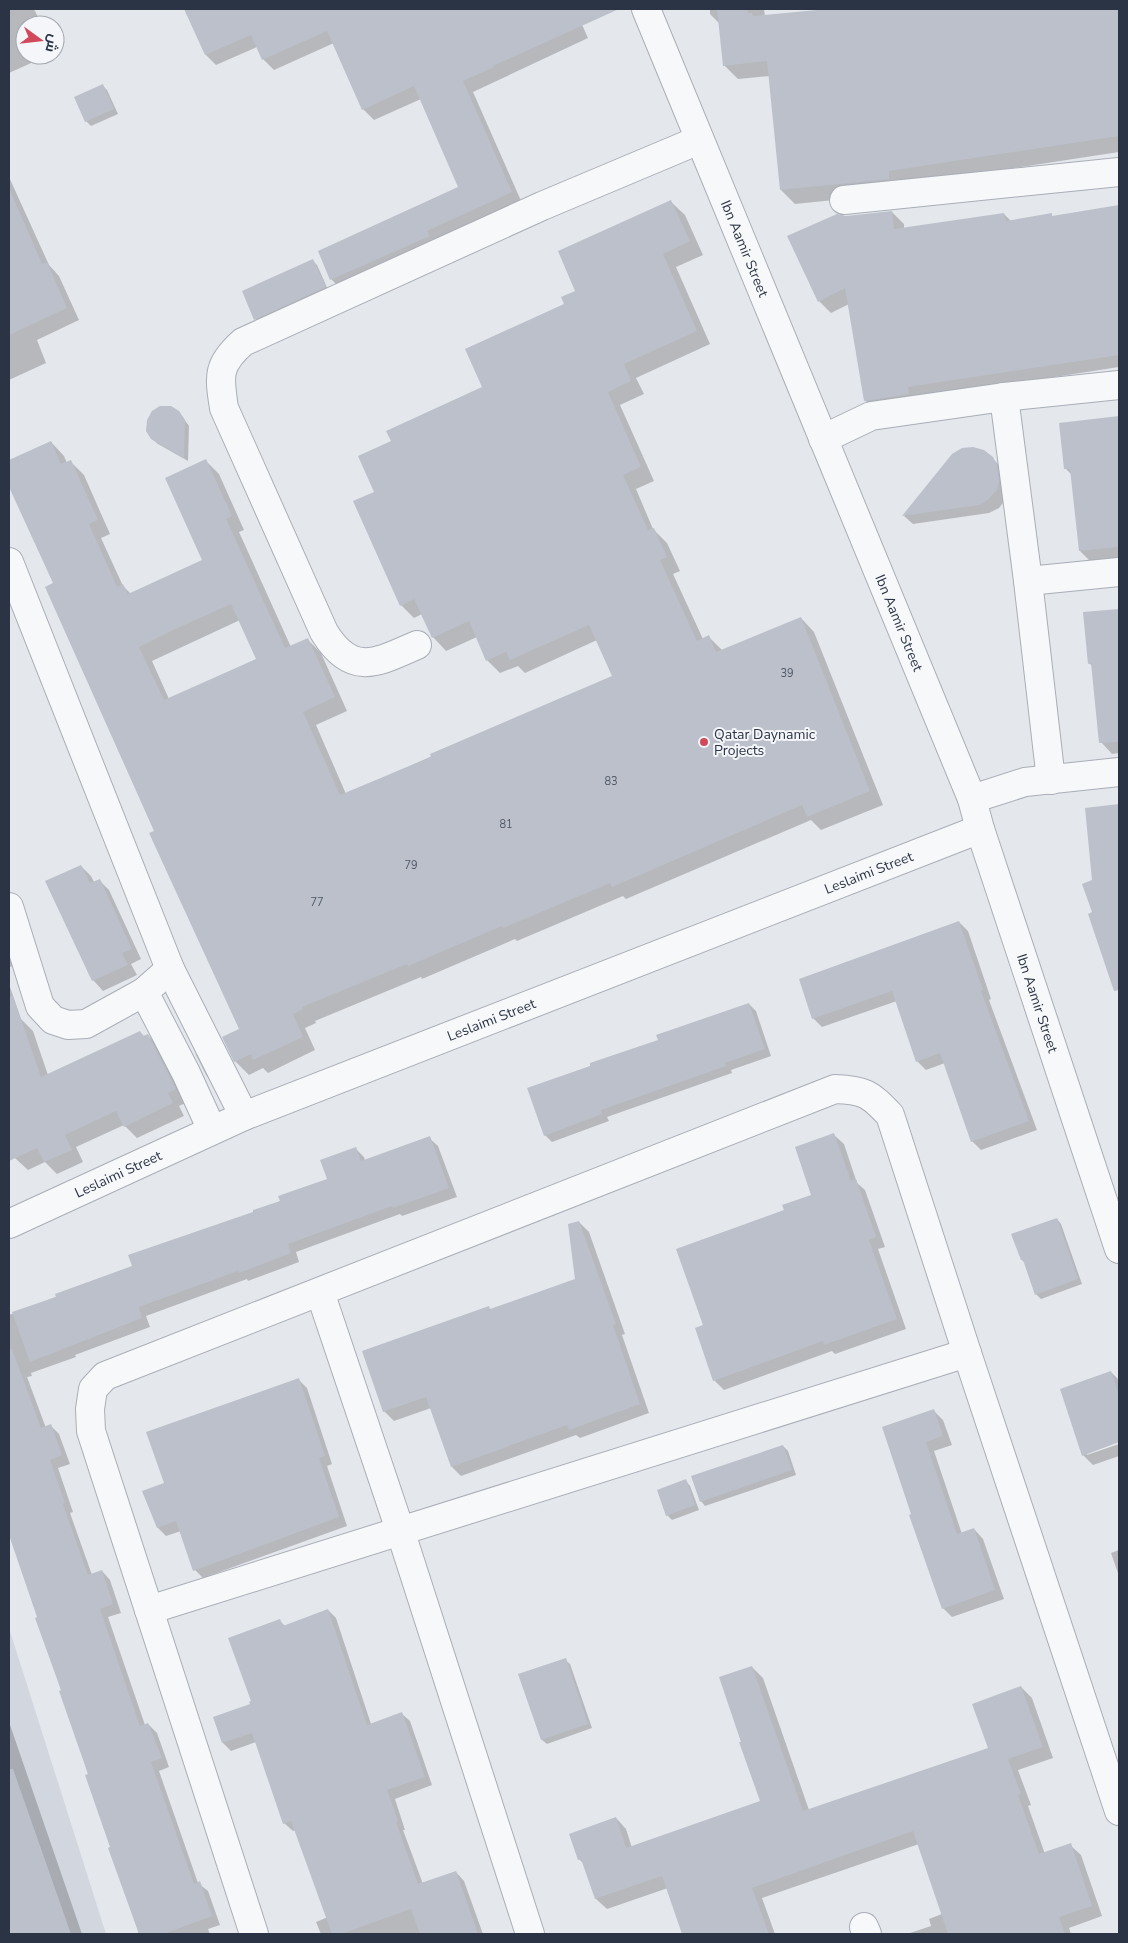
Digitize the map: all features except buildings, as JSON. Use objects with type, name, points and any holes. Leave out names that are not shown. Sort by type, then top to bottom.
[{"type":"street","name":"Ibn Aamir Street","points":[[646,9],[972,799],[980,829],[1119,1249]]},
{"type":"street","points":[[417,645],[378,662],[366,663],[340,653],[324,632],[224,408],[221,370],[228,355],[243,342],[542,206],[699,140]]},
{"type":"street","points":[[844,200],[1119,172]]},
{"type":"street","points":[[823,439],[871,416],[1004,397],[1119,385]]},
{"type":"street","points":[[1004,397],[1051,780]]},
{"type":"street","points":[[9,562],[170,969],[244,1116]]},
{"type":"street","points":[[1028,582],[1119,572]]},
{"type":"street","points":[[972,799],[1025,782],[1119,772]]},
{"type":"street","name":"Leslaimi Street","points":[[9,1224],[244,1116],[980,829]]},
{"type":"street","points":[[9,907],[40,1006],[52,1020],[68,1025],[86,1024],[144,992],[170,969]]},
{"type":"street","points":[[144,992],[186,1073],[212,1130]]},
{"type":"street","points":[[254,1934],[90,1431],[90,1409],[93,1389],[105,1376],[836,1089],[856,1090],[875,1099],[890,1115],[1119,1811]]},
{"type":"street","points":[[320,1292],[400,1530],[530,1934]]},
{"type":"street","points":[[149,1610],[967,1353]]},
{"type":"shaded area","points":[[9,1628],[106,1934],[9,1934]]},
{"type":"place","name":"Qatar Daynamic Projects","points":[[704,742]]}]
